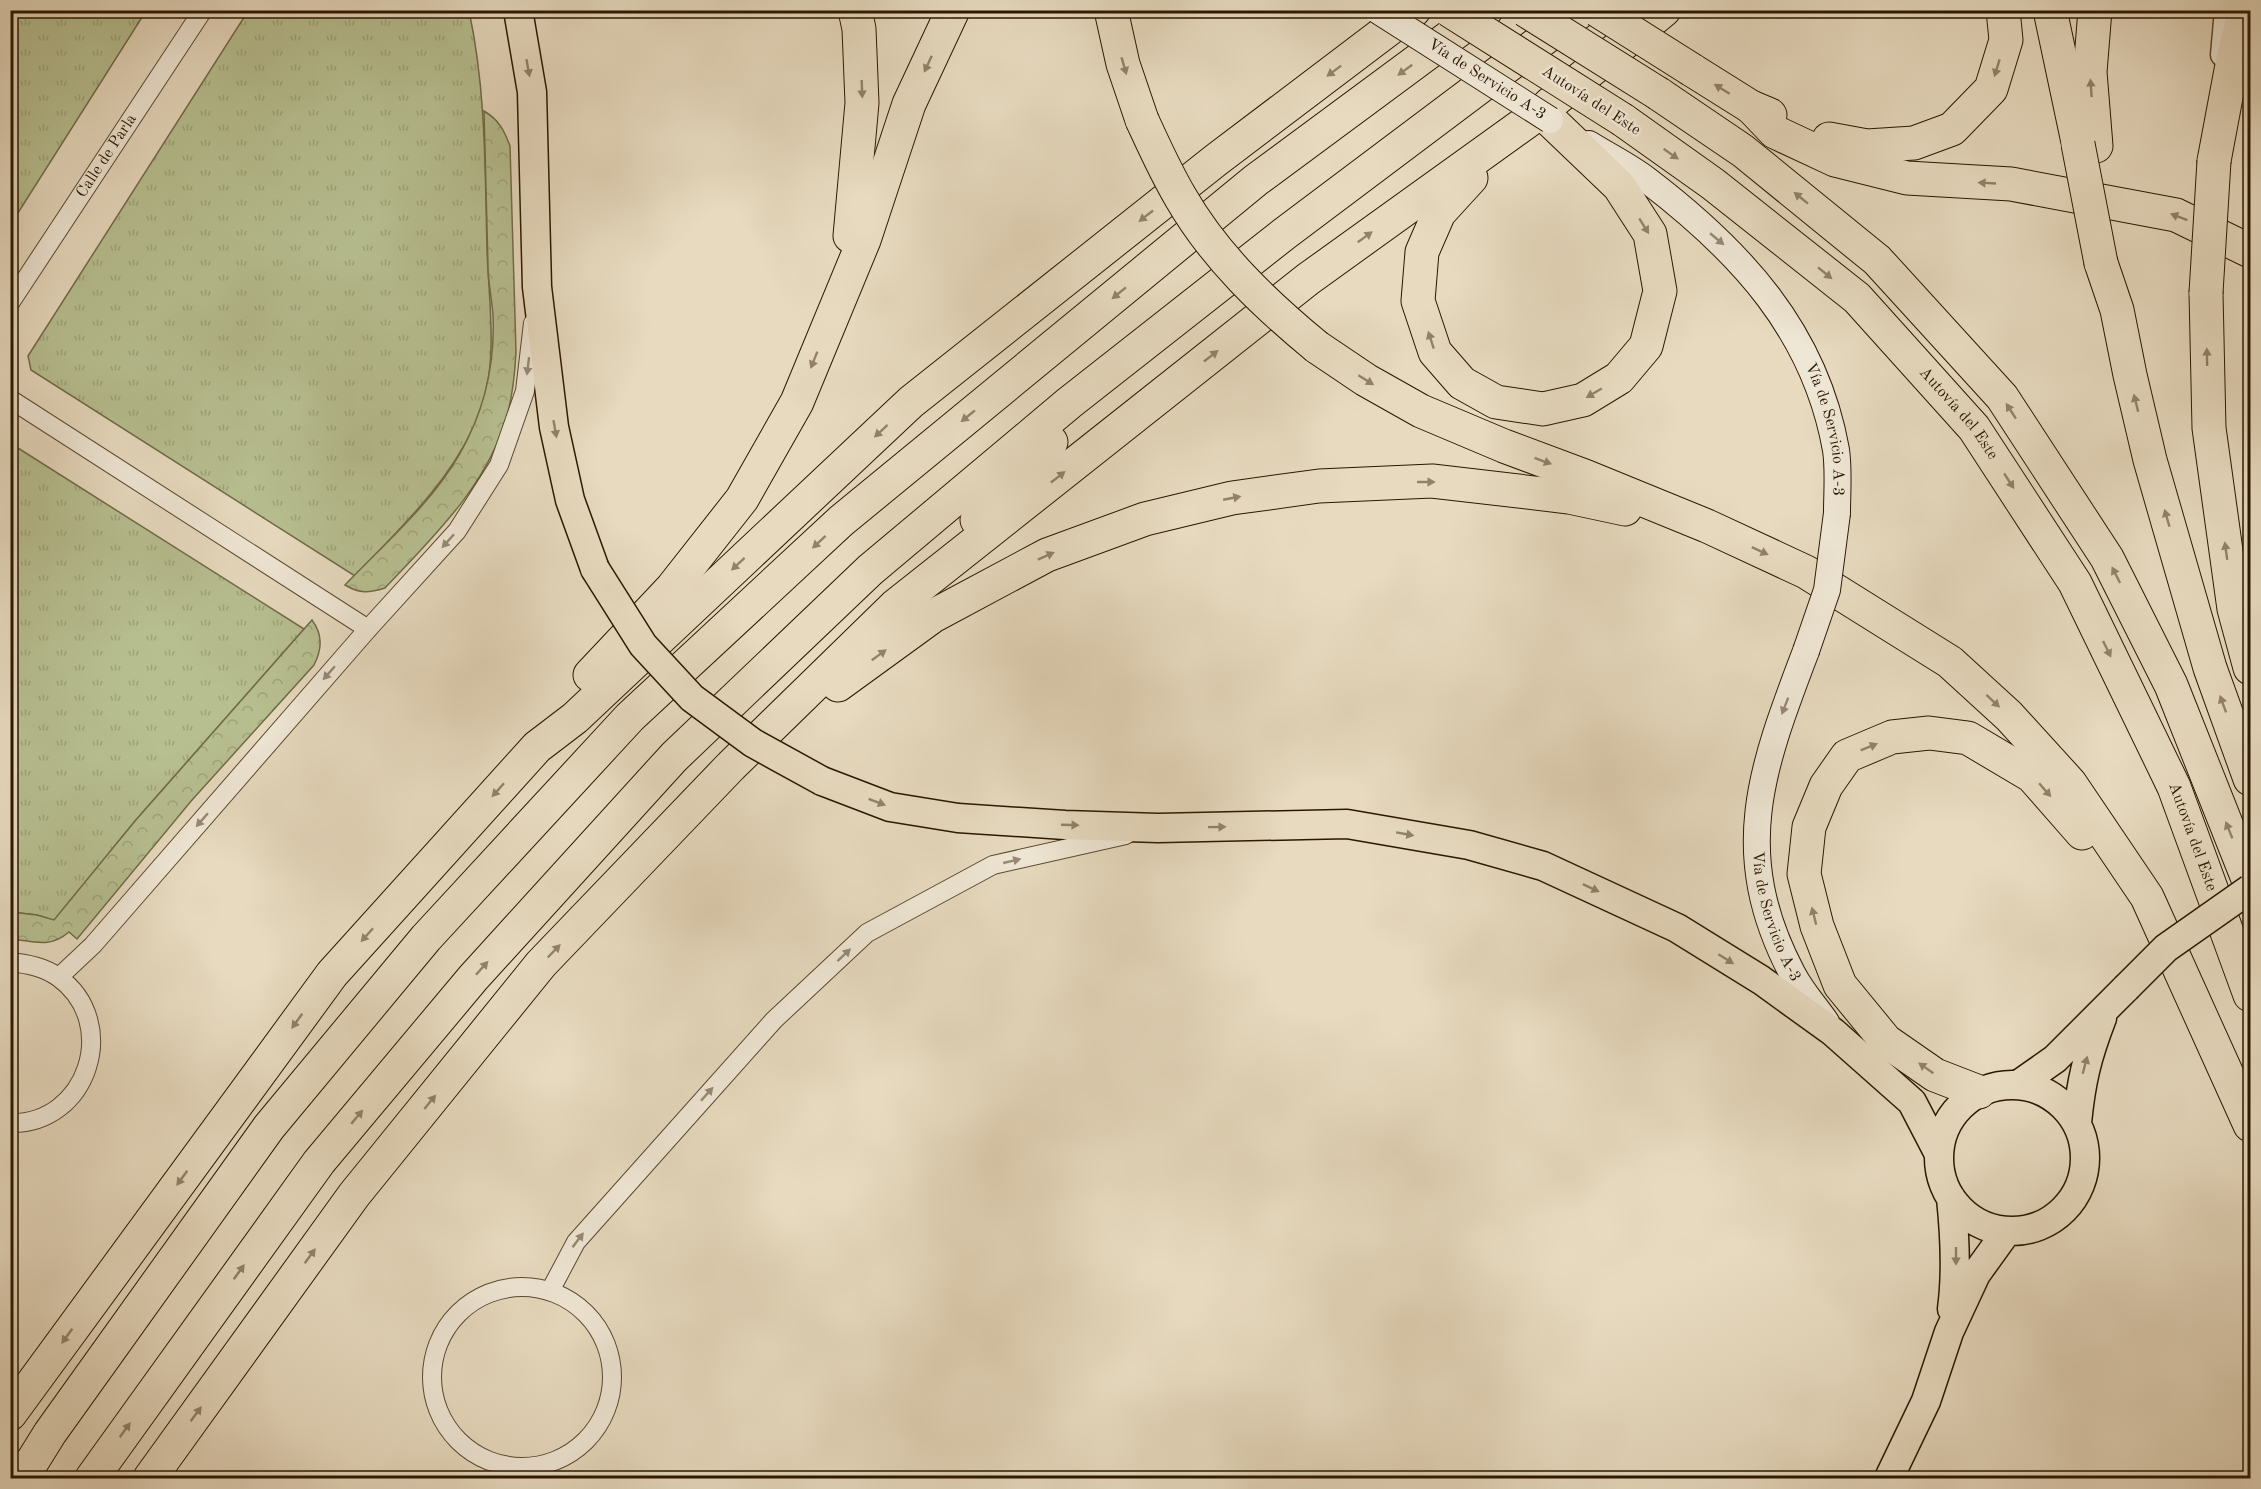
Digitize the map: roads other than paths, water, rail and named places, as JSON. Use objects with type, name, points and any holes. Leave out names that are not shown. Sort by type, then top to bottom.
[{"type":"highway","points":[[836,305],[853,224],[862,103],[860,28],[855,10]]},
{"type":"highway","points":[[537,747],[558,709],[672,588],[742,499],[797,402],[864,240],[909,104],[953,10]]},
{"type":"highway","points":[[1111,10],[1123,64],[1142,120],[1182,200],[1240,276],[1278,315],[1317,347],[1366,380],[1421,411],[1707,526],[1806,572],[1950,662],[2009,716],[2070,783],[2146,897],[2250,1125]]},
{"type":"highway","points":[[10,1414],[332,974],[537,747],[575,718],[911,402],[1216,160],[1414,10]]},
{"type":"highway","name":"Autovía del Este","points":[[1449,10],[1623,120],[1713,184],[1857,298],[1974,428],[2075,583],[2174,787],[2250,995]]},
{"type":"highway","points":[[22,1479],[50,1433],[269,1127],[426,938],[630,717],[841,521],[1256,180],[1486,10]]},
{"type":"highway","points":[[1525,10],[1659,94],[1743,151],[1877,260],[2002,397],[2107,558],[2171,685],[2250,884]]},
{"type":"highway","points":[[92,1479],[319,1162],[474,978],[674,757],[870,570],[1069,403],[1284,234],[1582,10]]},
{"type":"highway","points":[[1596,10],[1751,108],[1827,138],[1868,146],[1914,143],[1952,129],[1991,88],[2006,40],[2003,10]]},
{"type":"highway","points":[[1550,113],[1619,186],[1650,234],[1660,291],[1646,346],[1619,378],[1583,400],[1543,409],[1496,402],[1462,383],[1435,352],[1418,301],[1422,252],[1439,213],[1467,182],[1550,113],[1664,10]]},
{"type":"highway","points":[[2050,10],[2087,145],[2130,375],[2160,493],[2210,668],[2250,779]]},
{"type":"highway","points":[[2087,145],[2095,10]]},
{"type":"highway","points":[[2246,10],[2235,49],[2214,161],[2206,293],[2209,428],[2234,609],[2250,668]]},
{"type":"highway","points":[[1751,108],[1775,132],[1835,160],[1907,178],[2012,184],[2176,215],[2250,251]]},
{"type":"highway","points":[[895,606],[1308,279],[1550,113]]},
{"type":"highway","points":[[911,402],[1101,274],[1256,180]]},
{"type":"highway","points":[[150,1479],[354,1195],[541,964],[731,766],[895,606],[1052,441],[1284,234]]},
{"type":"highway","points":[[731,766],[933,616],[1047,555],[1156,516],[1232,498],[1319,486],[1432,481],[1569,497],[1707,526]]},
{"type":"highway","points":[[1979,1092],[1935,1075],[1886,1041],[1840,985],[1816,926],[1804,874],[1809,828],[1826,786],[1847,756],[1892,737],[1929,733],[1968,738],[2032,776],[2084,835],[2136,918],[2207,1043],[2224,1064]]},
{"type":"main road","points":[[518,10],[532,92],[537,288],[554,427],[570,500],[595,569],[643,645],[692,698],[753,743],[822,781],[890,807],[958,818],[1065,825],[1158,828],[1347,824],[1469,845],[1542,866],[1677,928],[1761,980],[1833,1032],[1912,1102],[1939,1154]]},
{"type":"main road","name":"Vía de Servicio A-3","points":[[1377,10],[1550,113],[1646,179],[1728,249],[1778,308],[1803,349],[1824,399],[1836,451],[1837,513],[1827,590],[1776,730],[1763,776],[1756,826],[1758,877],[1771,929],[1793,975],[1833,1032]]},
{"type":"main road","points":[[2018,1085],[2055,1059],[2166,948],[2250,889]]},
{"type":"main road","points":[[2077,1123],[2080,1083],[2105,1011]]},
{"type":"main road","points":[[1949,1332],[1956,1282],[1956,1238],[1951,1198],[1941,1176],[1939,1154],[1947,1125],[1961,1105],[1979,1092],[2000,1085],[2018,1085],[2040,1090],[2066,1107],[2077,1123],[2084,1142],[2086,1158],[2076,1194],[2053,1218],[2030,1228],[2007,1231],[1985,1225],[1967,1215],[1951,1198]]},
{"type":"main road","points":[[1889,1479],[1926,1401],[1949,1332],[1976,1274],[2007,1231]]},
{"type":"street","name":"Calle de Parla","points":[[10,303],[203,10]]},
{"type":"street","points":[[2214,161],[2226,10]]},
{"type":"street","points":[[59,977],[93,945],[368,629],[457,531],[499,465],[525,391],[537,288]]},
{"type":"street","points":[[10,399],[368,629]]},
{"type":"street","points":[[550,1291],[576,1242],[774,1020],[867,933],[993,865],[1158,828]]},
{"type":"street","points":[[10,962],[35,965],[59,977],[78,997],[89,1021],[92,1048],[86,1074],[71,1098],[49,1115],[22,1123],[10,1123]]},
{"type":"street","points":[[524,1287],[550,1291],[577,1305],[598,1327],[610,1355],[612,1385],[605,1414],[588,1440],[563,1458],[534,1467],[504,1466],[475,1455],[452,1435],[439,1414],[432,1389],[432,1364],[440,1340],[453,1319],[473,1301],[497,1290],[524,1287]]}]
